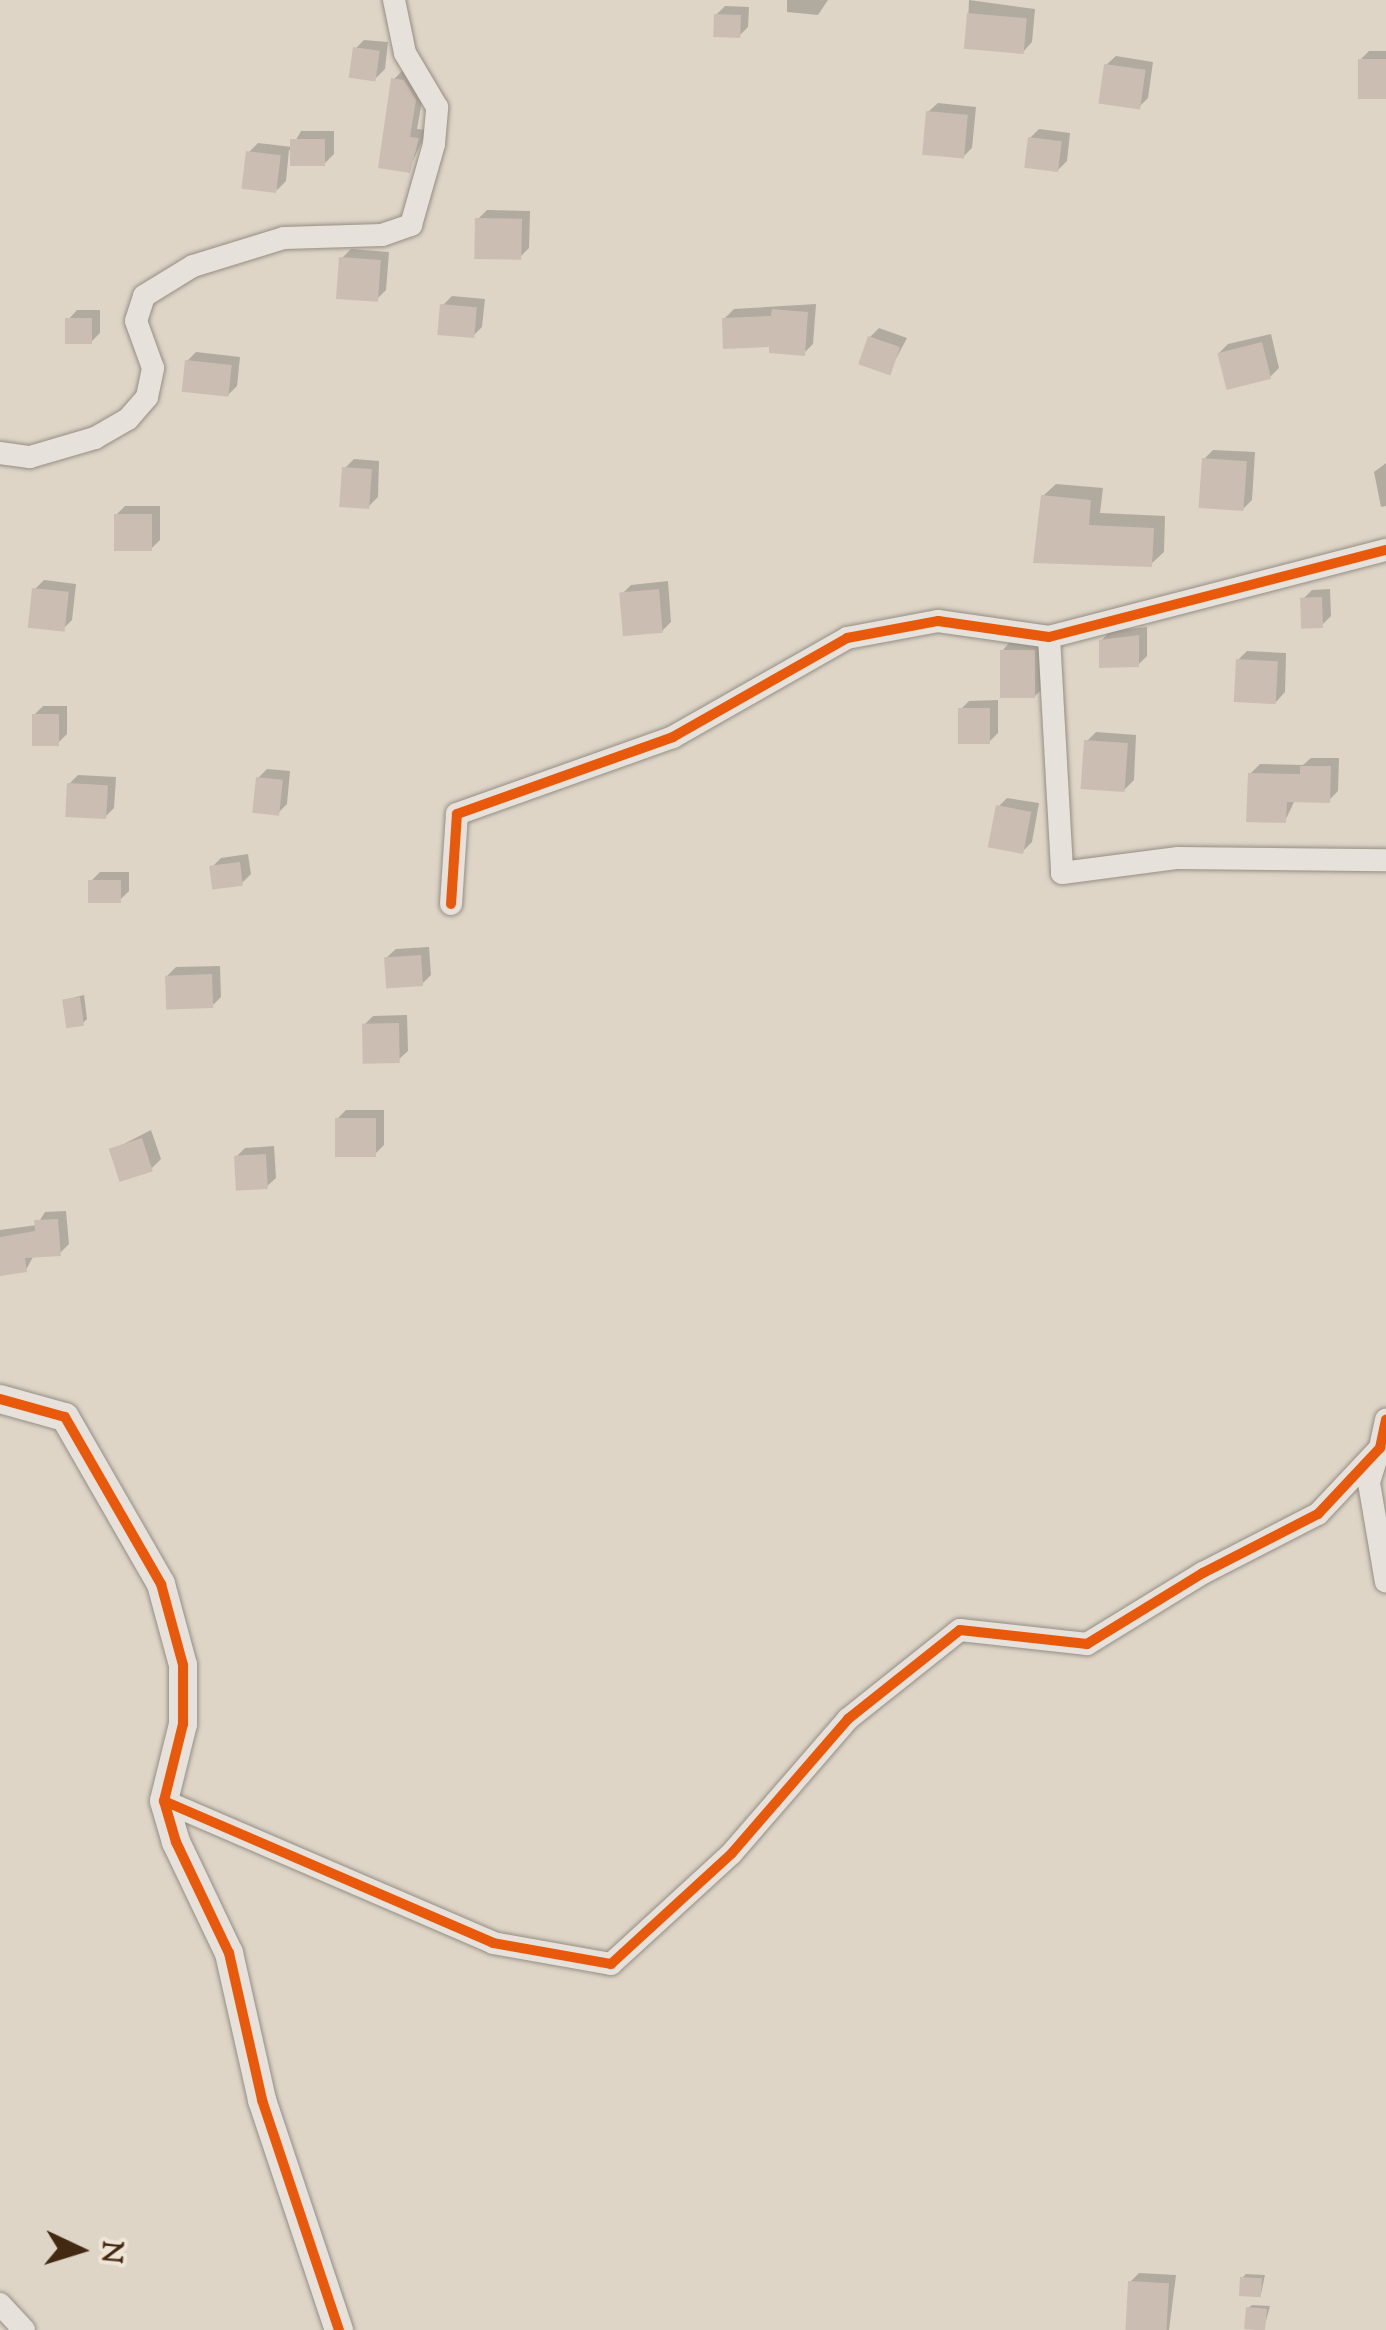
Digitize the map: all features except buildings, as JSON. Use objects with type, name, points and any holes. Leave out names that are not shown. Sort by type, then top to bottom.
[{"type":"street","points":[[0,452],[30,457],[95,438],[128,419],[147,397],[153,368],[136,321],[144,296],[193,266],[284,238],[382,235],[411,225],[434,144],[437,106],[404,53],[394,0]]},
{"type":"street","points":[[451,904],[457,814],[673,737],[847,638],[938,621],[1049,637],[1386,550]]},
{"type":"street","points":[[1049,637],[1062,873],[1178,858],[1386,860]]},
{"type":"street","points":[[0,1399],[64,1417],[161,1584],[183,1665],[183,1724],[164,1800],[176,1842],[229,1953],[262,2100],[339,2330]]},
{"type":"street","points":[[1386,1420],[1370,1482],[1386,1582]]},
{"type":"street","points":[[164,1800],[493,1943],[611,1964],[732,1853],[848,1719],[960,1630],[1087,1644],[1203,1573],[1318,1514],[1380,1448]]},
{"type":"street","points":[[0,2304],[24,2330]]},
{"type":"cycle path","points":[[451,904],[457,814],[673,737],[847,638],[938,621],[1049,637],[1386,550]]},
{"type":"cycle path","points":[[0,1399],[65,1417],[161,1584],[183,1665],[183,1724],[164,1801],[176,1842],[229,1953],[262,2100],[339,2330]]},
{"type":"cycle path","points":[[164,1801],[493,1943],[611,1964],[732,1853],[848,1719],[960,1630],[1087,1644],[1203,1573],[1318,1514],[1380,1448],[1386,1420]]}]
